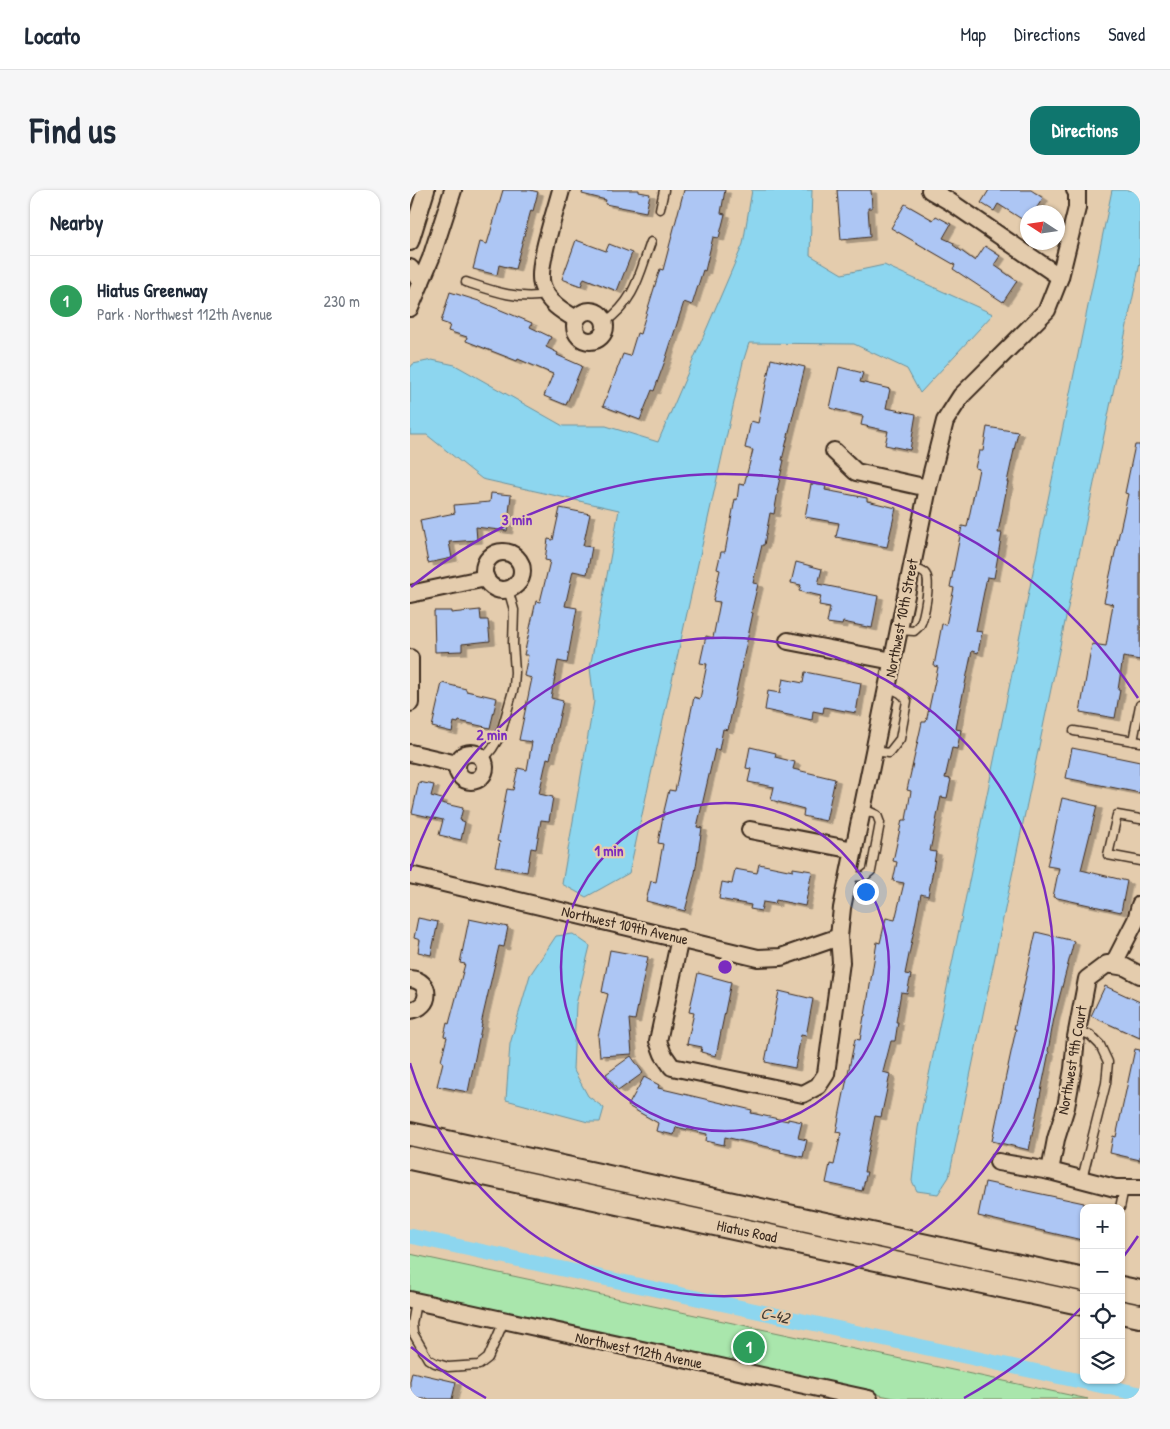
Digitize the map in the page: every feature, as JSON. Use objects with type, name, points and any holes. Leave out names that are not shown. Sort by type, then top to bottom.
[{"type":"main road","name":"Hiatus Road","points":[[410,1134],[949,1263],[1080,1303]]},
{"type":"main road","name":"Hiatus Road","points":[[410,1158],[949,1263],[1080,1279]]},
{"type":"main road","points":[[1125,1289],[1140,1292]]},
{"type":"main road","points":[[1125,1313],[1140,1316]]},
{"type":"street","points":[[410,242],[426,190]]},
{"type":"street","points":[[410,308],[415,282],[431,258],[453,190]]},
{"type":"street","points":[[561,190],[542,264],[545,290],[555,306],[576,319]]},
{"type":"street","points":[[930,190],[949,201],[1060,278]]},
{"type":"street","name":"Northwest 10th Street","points":[[680,938],[658,1041],[663,1054],[672,1067],[803,1094],[818,1086],[826,1074],[841,962],[839,937],[842,908],[928,488],[945,421],[961,396],[1047,310],[1060,278],[1077,208],[1077,191],[1075,190]]},
{"type":"street","points":[[410,268],[415,282]]},
{"type":"street","points":[[589,311],[599,314],[605,322],[606,327],[602,336],[594,342],[580,338],[575,330],[576,319],[584,312],[589,311]]},
{"type":"street","points":[[834,451],[856,472],[928,488]]},
{"type":"street","points":[[503,552],[512,554],[522,568],[521,577],[516,585],[508,589],[499,589],[491,585],[486,578],[484,569],[488,560],[494,554],[503,552]]},
{"type":"street","points":[[410,594],[486,578]]},
{"type":"street","points":[[788,641],[893,661]]},
{"type":"street","points":[[410,658],[410,703]]},
{"type":"street","points":[[410,753],[457,764]]},
{"type":"street","points":[[467,753],[476,754],[483,760],[485,769],[481,778],[472,782],[459,775],[457,764],[460,758],[467,753]]},
{"type":"street","points":[[750,830],[854,850]]},
{"type":"street","name":"Northwest 109th Avenue","points":[[410,875],[758,958],[781,957],[839,937]]},
{"type":"street","points":[[1139,915],[1113,965],[1125,967],[1140,975]]},
{"type":"street","name":"Northwest 9th Court","points":[[1050,1171],[1056,1139],[1066,1107],[1073,1069],[1077,1030],[1087,979],[1107,964],[1113,965]]},
{"type":"street","points":[[410,979],[420,981],[424,985],[427,994],[424,1004],[410,1010]]},
{"type":"street","points":[[998,1162],[1050,1171],[1115,1188],[1132,1188]]},
{"type":"street","name":"Northwest 112th Avenue","points":[[413,1301],[867,1399]]},
{"type":"lane","points":[[660,209],[664,190]]},
{"type":"lane","points":[[605,322],[616,314],[632,294],[651,242]]},
{"type":"lane","points":[[466,282],[513,296],[535,297],[545,290]]},
{"type":"lane","points":[[483,760],[500,736],[514,687],[514,610],[508,589]]},
{"type":"lane","points":[[874,751],[889,753],[900,738],[907,701],[905,696],[899,692],[887,688]]},
{"type":"lane","points":[[1074,731],[1136,742],[1140,705]]},
{"type":"lane","points":[[848,877],[865,876],[871,871],[880,823],[877,815],[862,808]]},
{"type":"lane","points":[[1140,819],[1117,815],[1108,855],[1140,861]]},
{"type":"lane","points":[[1077,1030],[1090,1034],[1100,1045],[1108,1062],[1106,1083],[1082,1180]]},
{"type":"lane","points":[[1122,1204],[1132,1188]]},
{"type":"lane","points":[[413,1301],[413,1333],[428,1359],[448,1367],[479,1365],[488,1358],[504,1321]]},
{"type":"green space","points":[[410,1254],[1088,1399],[899,1399],[410,1295]]},
{"type":"water","points":[[752,190],[812,190],[810,255],[842,274],[884,265],[993,314],[920,393],[907,369],[854,344],[749,343],[743,362],[629,873],[586,897],[562,884],[594,701],[590,668],[619,510],[482,479],[427,435],[410,435],[410,368],[413,364],[432,360],[455,365],[563,426],[606,426],[658,442],[743,244]]},
{"type":"water","points":[[1112,190],[1140,190],[1140,263],[949,1177],[938,1194],[917,1191],[912,1181],[918,1128]]},
{"type":"water","points":[[573,934],[590,946],[576,1004],[573,1069],[588,1096],[604,1108],[600,1122],[588,1122],[506,1100],[510,1044],[530,975],[556,936]]},
{"type":"building","points":[[503,190],[530,190],[538,192],[533,211],[531,210],[515,269],[499,265],[497,275],[473,269],[480,242],[487,244]]},
{"type":"building","points":[[583,190],[639,190],[639,192],[650,194],[646,212],[605,204],[606,200],[582,194]]},
{"type":"building","points":[[684,190],[725,190],[721,213],[725,214],[719,238],[713,237],[705,271],[703,270],[692,305],[684,302],[654,391],[652,390],[640,420],[603,406],[623,354],[630,356],[637,333],[640,334],[660,269],[663,270]]},
{"type":"building","points":[[837,190],[871,190],[872,208],[868,208],[870,237],[841,240]]},
{"type":"building","points":[[989,190],[1031,190],[1043,198],[1038,205],[1020,205],[1020,218],[998,204],[994,211],[981,203]]},
{"type":"building","points":[[905,204],[933,220],[936,216],[951,224],[943,238],[954,243],[953,245],[975,261],[985,246],[1000,256],[994,265],[1017,281],[1003,302],[953,269],[955,265],[891,228]]},
{"type":"building","points":[[576,240],[606,251],[609,244],[632,253],[617,291],[584,278],[581,286],[562,279]]},
{"type":"building","points":[[450,292],[479,301],[532,323],[530,327],[551,337],[546,347],[558,353],[557,355],[582,366],[566,405],[544,396],[553,374],[518,359],[517,361],[466,341],[467,337],[448,331],[450,325],[441,322]]},
{"type":"building","points":[[771,359],[805,367],[782,460],[784,460],[774,514],[770,513],[764,545],[762,545],[753,583],[758,584],[728,730],[723,729],[719,750],[715,749],[697,827],[702,828],[695,873],[685,911],[646,901],[651,881],[656,882],[663,844],[658,843],[669,790],[675,791],[694,697],[700,699],[707,664],[700,663],[706,636],[713,638],[720,602],[713,601],[720,570],[717,569],[721,552],[725,552],[739,484],[744,485],[753,450],[745,448],[751,421],[758,423]]},
{"type":"building","points":[[839,367],[863,373],[860,382],[890,389],[886,408],[916,414],[910,450],[885,445],[888,431],[861,425],[863,416],[830,408]]},
{"type":"building","points":[[987,427],[1018,432],[998,533],[1002,533],[994,578],[987,577],[976,631],[982,632],[978,653],[972,651],[956,729],[961,730],[957,749],[952,748],[945,778],[951,779],[947,798],[941,797],[930,851],[936,852],[928,896],[921,894],[905,974],[911,975],[907,993],[901,992],[895,1041],[891,1041],[883,1072],[890,1074],[881,1117],[875,1116],[864,1172],[867,1172],[862,1191],[826,1183],[830,1164],[834,1165],[841,1133],[836,1132],[855,1039],[860,1040],[877,942],[880,943],[886,918],[895,920],[904,883],[893,881],[897,862],[893,861],[902,820],[906,820],[911,791],[907,790],[922,722],[926,722],[938,667],[934,666],[942,624],[946,625],[954,588],[950,587],[962,526],[967,527],[979,469],[975,468],[979,451],[983,451]]},
{"type":"building","points":[[1135,445],[1140,445],[1140,660],[1123,657],[1115,718],[1080,712],[1092,644],[1106,646],[1113,604],[1104,602],[1128,494],[1125,493]]},
{"type":"building","points":[[811,484],[826,486],[825,490],[867,498],[867,501],[896,508],[887,547],[836,537],[839,523],[805,517]]},
{"type":"building","points":[[491,493],[511,495],[507,531],[476,527],[477,540],[449,542],[452,558],[428,563],[420,520],[455,513],[454,505],[490,502]]},
{"type":"building","points":[[560,508],[590,514],[583,546],[592,547],[587,574],[573,571],[565,606],[577,608],[567,663],[558,661],[551,698],[563,701],[550,759],[547,758],[539,794],[553,797],[549,821],[541,820],[536,849],[531,848],[527,872],[495,866],[500,842],[497,841],[507,789],[513,790],[518,768],[527,770],[532,742],[519,740],[532,678],[524,676],[528,655],[524,655],[536,601],[540,602],[550,561],[545,560],[548,539],[553,540]]},
{"type":"building","points":[[796,562],[822,569],[818,584],[878,596],[872,628],[843,622],[842,625],[827,623],[830,607],[819,605],[821,596],[799,591],[801,585],[791,583]]},
{"type":"building","points":[[480,610],[481,620],[488,620],[490,641],[462,644],[462,651],[435,652],[434,611],[451,611],[451,613]]},
{"type":"building","points":[[805,672],[861,683],[856,713],[824,707],[823,713],[813,711],[812,720],[765,710],[768,691],[780,693],[783,679],[803,683]]},
{"type":"building","points":[[442,683],[497,698],[490,728],[459,721],[458,723],[454,722],[452,732],[432,727]]},
{"type":"building","points":[[750,747],[776,753],[775,757],[795,762],[793,769],[835,779],[826,821],[803,816],[804,809],[771,800],[774,787],[748,782],[751,769],[746,768]]},
{"type":"building","points":[[1072,748],[1140,762],[1140,793],[1066,778]]},
{"type":"building","points":[[419,782],[434,785],[431,796],[442,799],[441,803],[463,808],[460,820],[465,822],[461,840],[439,835],[443,820],[412,813]]},
{"type":"building","points":[[1062,798],[1097,806],[1081,870],[1127,881],[1121,912],[1053,897],[1059,868],[1047,866]]},
{"type":"building","points":[[759,864],[793,871],[793,868],[812,871],[805,906],[776,900],[775,904],[763,902],[761,911],[750,909],[751,905],[719,899],[722,882],[732,884],[735,869],[757,873]]},
{"type":"building","points":[[418,918],[438,922],[431,955],[418,952],[420,940],[414,938]]},
{"type":"building","points":[[469,919],[508,927],[504,947],[499,946],[468,1092],[437,1086],[447,1037],[444,1036],[465,964],[460,963]]},
{"type":"building","points":[[1036,932],[1074,941],[1054,1018],[1029,1150],[992,1141],[1016,1029],[1014,1029]]},
{"type":"building","points":[[610,950],[648,957],[635,1020],[629,1019],[632,1054],[600,1056],[598,1036],[608,994],[602,992]]},
{"type":"building","points":[[698,973],[731,982],[716,1056],[701,1052],[702,1047],[687,1044],[694,1013],[689,1012]]},
{"type":"building","points":[[1105,986],[1140,1002],[1140,1038],[1091,1016]]},
{"type":"building","points":[[779,991],[813,999],[806,1036],[801,1035],[795,1068],[765,1062]]},
{"type":"building","points":[[1135,1049],[1140,1050],[1140,1160],[1110,1153],[1113,1136],[1116,1137]]},
{"type":"building","points":[[631,1056],[643,1073],[618,1091],[606,1074]]},
{"type":"building","points":[[644,1077],[659,1085],[658,1088],[752,1110],[751,1113],[802,1122],[798,1138],[807,1140],[803,1157],[725,1137],[724,1145],[706,1141],[707,1134],[676,1127],[674,1135],[656,1131],[658,1123],[628,1106]]},
{"type":"building","points":[[985,1182],[1084,1203],[1080,1204],[1080,1240],[978,1216]]},
{"type":"building","points":[[412,1372],[456,1382],[452,1399],[410,1399]]},
{"type":"waterway","name":"C-42","points":[[410,1236],[1140,1394]]},
{"type":"place","name":"Hiatus Greenway","points":[[749,1347]]}]
